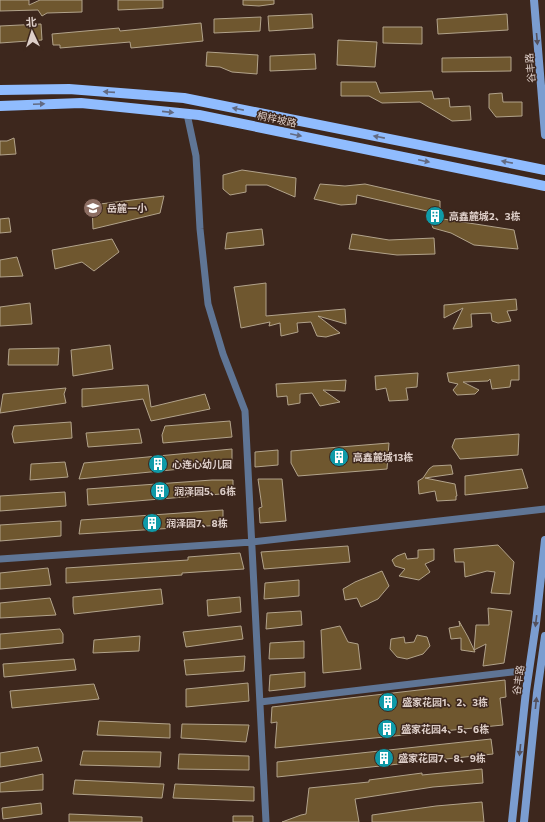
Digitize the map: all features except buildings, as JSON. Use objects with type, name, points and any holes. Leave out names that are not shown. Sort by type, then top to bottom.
[{"type":"main road","name":"桐梓坡路","points":[[0,90],[69,89],[184,98],[545,170]]},
{"type":"main road","name":"桐梓坡路","points":[[0,106],[81,103],[187,114],[545,186]]},
{"type":"street","name":"谷丰路","points":[[534,0],[545,135]]},
{"type":"street","points":[[187,114],[196,156],[200,230],[208,304],[223,354],[245,411],[266,822]]},
{"type":"street","points":[[0,559],[252,542],[545,509]]},
{"type":"street","name":"谷丰路","points":[[512,822],[545,540]]},
{"type":"street","name":"谷丰路","points":[[524,822],[537,692],[545,636]]},
{"type":"street","points":[[260,702],[529,670]]},
{"type":"street","points":[[525,812],[527,822]]},
{"type":"place","name":"岳麓一小","points":[[93,208]]},
{"type":"place","name":"高鑫麓城2、3栋","points":[[435,216]]},
{"type":"place","name":"高鑫麓城13栋","points":[[339,457]]},
{"type":"place","name":"心连心幼儿园","points":[[158,464]]},
{"type":"place","name":"润泽园5、6栋","points":[[160,491]]},
{"type":"place","name":"润泽园7、8栋","points":[[152,523]]},
{"type":"place","name":"盛家花园1、2、3栋","points":[[388,702]]},
{"type":"place","name":"盛家花园4、5、6栋","points":[[387,729]]},
{"type":"place","name":"盛家花园7、8、9栋","points":[[384,758]]}]
